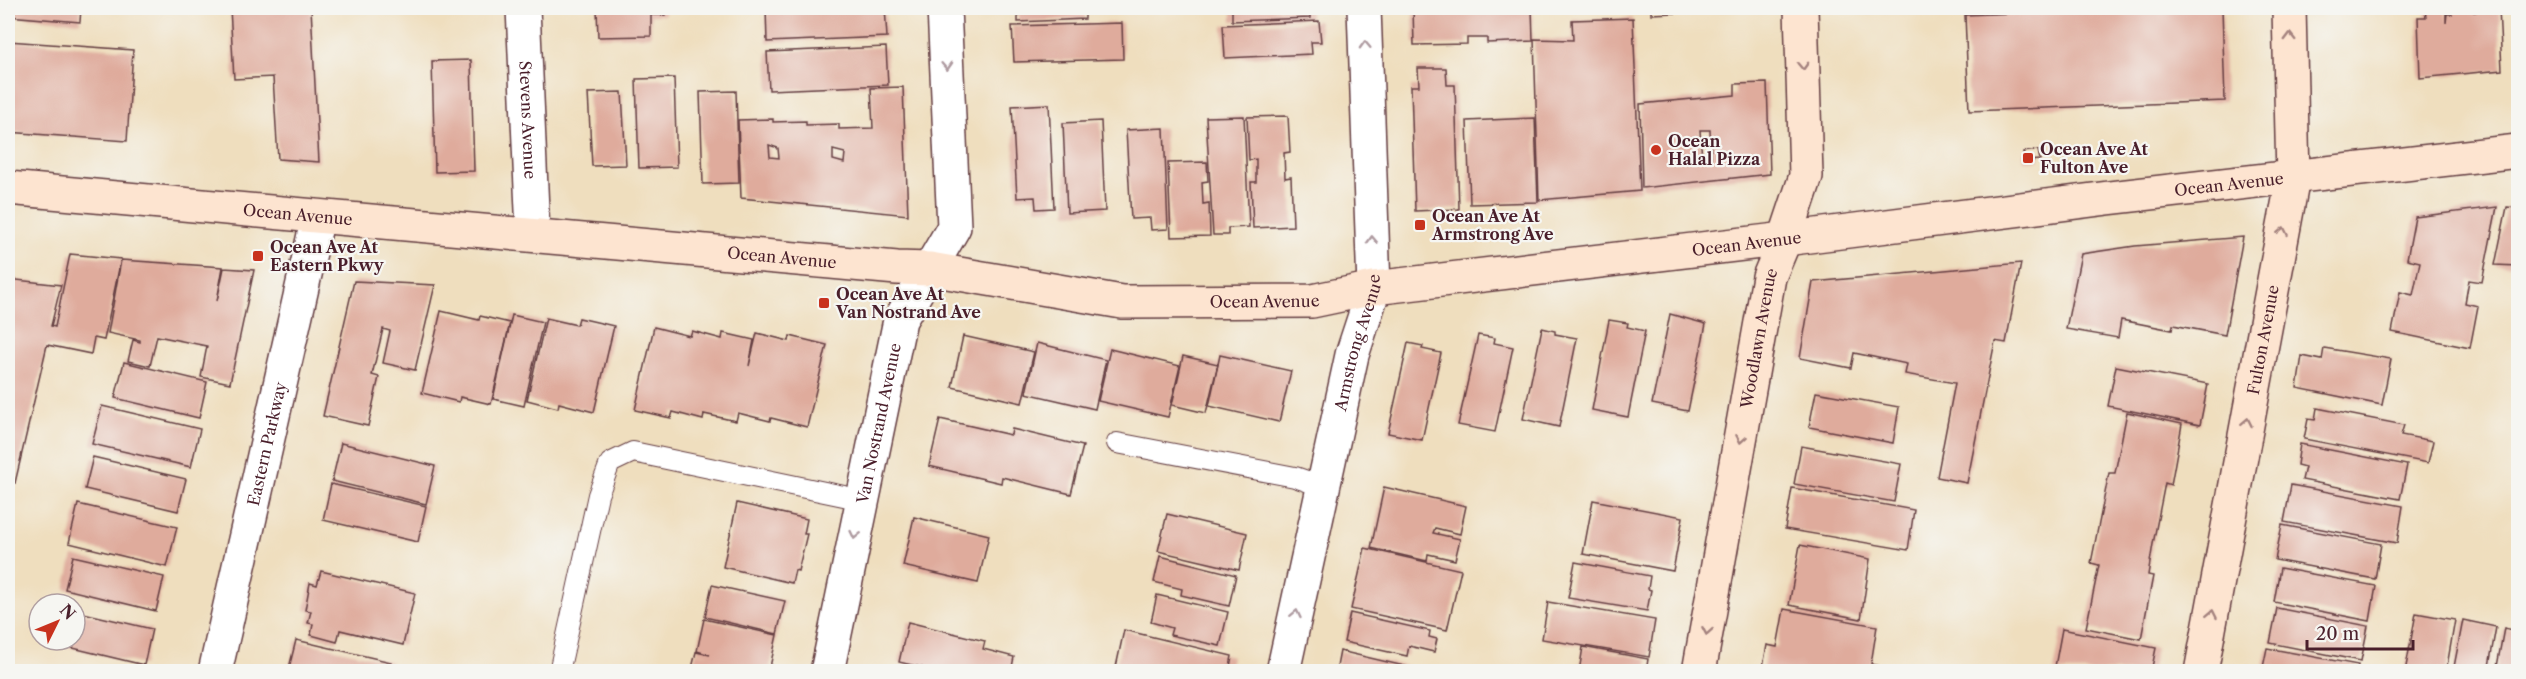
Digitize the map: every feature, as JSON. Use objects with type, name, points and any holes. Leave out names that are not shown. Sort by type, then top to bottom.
[{"type":"street","name":"Stevens Avenue","points":[[523,8],[533,233]]},
{"type":"street","name":"Van Nostrand Avenue","points":[[827,672],[900,320],[954,227],[944,8]]},
{"type":"street","name":"Armstrong Avenue","points":[[1283,672],[1352,355],[1374,288],[1364,8]]},
{"type":"street","name":"Woodlawn Avenue","points":[[1700,672],[1769,277],[1785,239],[1806,176],[1801,8]]},
{"type":"street","name":"Fulton Avenue","points":[[2201,672],[2293,178],[2289,8]]},
{"type":"street","name":"Ocean Avenue","points":[[8,188],[318,217],[533,233],[897,268],[930,269],[1122,302],[1312,301],[1374,288],[2108,198],[2518,151]]},
{"type":"street","name":"Eastern Parkway","points":[[215,672],[318,217]]},
{"type":"lane","points":[[1118,443],[1295,477],[1324,487]]},
{"type":"lane","points":[[559,672],[598,495],[610,463],[633,452],[862,500]]},
{"type":"building","points":[[8,8],[81,8],[80,22],[8,16]]},
{"type":"building","points":[[230,8],[311,8],[319,162],[278,159],[273,77],[234,79]]},
{"type":"building","points":[[597,8],[665,8],[665,15],[651,15],[651,36],[598,37]]},
{"type":"building","points":[[766,8],[885,8],[887,37],[767,42]]},
{"type":"building","points":[[1018,8],[1085,8],[1085,19],[1018,22]]},
{"type":"building","points":[[1213,8],[1310,8],[1310,18],[1232,21],[1232,9],[1213,10]]},
{"type":"building","points":[[1413,8],[1532,8],[1533,41],[1487,43],[1487,38],[1467,38],[1467,44],[1414,45]]},
{"type":"building","points":[[1651,8],[1751,8],[1751,10],[1651,14]]},
{"type":"building","points":[[2147,8],[2222,8],[2225,101],[1969,111],[1965,15]]},
{"type":"building","points":[[2425,8],[2446,8],[2446,23],[2447,14],[2452,14],[2451,8],[2474,8],[2474,12],[2479,11],[2479,8],[2499,8],[2502,70],[2420,78],[2418,17],[2426,17]]},
{"type":"building","points":[[1633,18],[1640,191],[1539,200],[1534,39],[1573,40],[1572,20]]},
{"type":"building","points":[[1319,21],[1321,42],[1311,42],[1312,54],[1225,58],[1223,25]]},
{"type":"building","points":[[1122,23],[1123,59],[1014,62],[1012,26]]},
{"type":"building","points":[[8,41],[133,50],[127,141],[8,132]]},
{"type":"building","points":[[886,47],[888,85],[769,90],[767,52]]},
{"type":"building","points":[[471,60],[474,171],[435,172],[432,61]]},
{"type":"building","points":[[1418,68],[1446,68],[1447,85],[1455,85],[1459,209],[1415,211],[1411,86],[1419,86]]},
{"type":"building","points":[[674,78],[677,167],[639,168],[636,79]]},
{"type":"building","points":[[1767,83],[1770,174],[1642,188],[1640,104],[1735,95],[1735,84]],"holes":[[[1700,130],[1710,130],[1711,159],[1702,160]]]},
{"type":"building","points":[[903,87],[908,215],[741,198],[738,120],[773,119],[773,122],[806,121],[806,125],[839,124],[839,129],[873,128],[871,88]],"holes":[[[769,145],[778,148],[779,158],[770,157]],[[833,150],[845,153],[844,163],[833,160]]]},
{"type":"building","points":[[736,91],[739,183],[703,184],[700,92]]},
{"type":"building","points":[[622,92],[626,165],[592,166],[588,93]]},
{"type":"building","points":[[1049,104],[1054,208],[1036,209],[1035,197],[1017,198],[1012,106]]},
{"type":"building","points":[[1244,116],[1249,227],[1228,228],[1228,235],[1213,235],[1206,117]]},
{"type":"building","points":[[1288,116],[1290,152],[1284,153],[1285,178],[1291,177],[1293,226],[1253,228],[1251,182],[1256,182],[1256,159],[1249,160],[1247,117]]},
{"type":"building","points":[[1535,118],[1538,202],[1470,204],[1467,121]]},
{"type":"building","points":[[1101,121],[1105,211],[1067,213],[1063,123]]},
{"type":"building","points":[[1164,128],[1168,229],[1151,230],[1150,218],[1131,219],[1126,130]]},
{"type":"building","points":[[2038,150],[2040,160],[2024,161],[2023,152]]},
{"type":"building","points":[[1207,162],[1208,181],[1202,182],[1203,204],[1209,203],[1210,236],[1171,237],[1168,163]]},
{"type":"building","points":[[2497,207],[2482,282],[2469,280],[2465,303],[2478,306],[2470,348],[2392,332],[2400,292],[2413,295],[2420,262],[2407,259],[2415,217]]},
{"type":"building","points":[[2507,207],[2518,208],[2518,266],[2495,265]]},
{"type":"building","points":[[2243,237],[2225,335],[2173,325],[2172,330],[2121,320],[2118,338],[2066,329],[2081,254],[2135,246]]},
{"type":"building","points":[[70,254],[121,259],[104,340],[94,338],[91,354],[47,345],[15,483],[8,481],[8,279],[61,285],[51,326],[55,327]]},
{"type":"building","points":[[121,260],[223,267],[217,301],[224,268],[254,270],[230,383],[201,377],[207,346],[157,336],[150,366],[128,361],[133,340],[140,342],[140,340],[108,333]]},
{"type":"building","points":[[2021,263],[2006,343],[1995,341],[1967,483],[1937,477],[1955,383],[1905,374],[1907,364],[1854,353],[1851,368],[1800,358],[1813,282]]},
{"type":"building","points":[[354,281],[435,285],[415,370],[383,363],[390,331],[383,329],[372,375],[379,377],[368,426],[323,416]]},
{"type":"building","points":[[441,311],[479,320],[480,316],[510,323],[491,404],[460,397],[459,402],[422,393]]},
{"type":"building","points":[[1670,314],[1706,324],[1688,411],[1652,404]]},
{"type":"building","points":[[512,315],[543,322],[524,406],[493,399]]},
{"type":"building","points":[[546,318],[577,325],[579,318],[614,326],[594,412],[559,403],[558,408],[527,400]]},
{"type":"building","points":[[1609,320],[1628,323],[1627,327],[1645,331],[1628,417],[1592,410]]},
{"type":"building","points":[[654,327],[690,336],[692,331],[722,339],[723,333],[754,340],[749,366],[757,333],[789,341],[790,336],[827,345],[807,427],[738,413],[736,421],[704,414],[703,420],[673,412],[671,418],[635,410]]},
{"type":"building","points":[[1542,328],[1555,331],[1555,334],[1577,338],[1559,427],[1523,419]]},
{"type":"building","points":[[1478,335],[1495,338],[1494,343],[1513,347],[1495,432],[1458,425]]},
{"type":"building","points":[[963,336],[1034,352],[1022,403],[952,387]]},
{"type":"building","points":[[1037,343],[1106,360],[1095,409],[1026,393]]},
{"type":"building","points":[[1408,343],[1441,353],[1422,440],[1388,433]]},
{"type":"building","points":[[2324,348],[2391,359],[2382,405],[2297,388],[2302,356],[2322,360]]},
{"type":"building","points":[[1110,349],[1180,366],[1168,417],[1098,401]]},
{"type":"building","points":[[1220,355],[1291,371],[1279,422],[1209,406]]},
{"type":"building","points":[[1183,356],[1218,364],[1206,413],[1172,405]]},
{"type":"building","points":[[124,362],[207,382],[199,418],[115,398]]},
{"type":"building","points":[[2116,366],[2208,384],[2200,425],[2108,406]]},
{"type":"building","points":[[1816,392],[1899,407],[1893,443],[1809,427]]},
{"type":"building","points":[[102,406],[200,429],[191,467],[92,444]]},
{"type":"building","points":[[2317,408],[2404,425],[2401,435],[2433,441],[2428,463],[2304,439],[2308,419],[2315,420]]},
{"type":"building","points":[[2127,412],[2182,424],[2171,485],[2165,483],[2153,544],[2148,575],[2153,576],[2141,639],[2086,628],[2099,565],[2091,563],[2109,473],[2115,473]]},
{"type":"building","points":[[940,419],[1011,435],[1012,429],[1083,446],[1071,494],[1002,477],[1001,483],[929,466]]},
{"type":"building","points":[[341,443],[435,466],[426,504],[332,481]]},
{"type":"building","points":[[2300,444],[2407,465],[2400,499],[2302,480],[2305,467],[2297,465]]},
{"type":"building","points":[[1801,446],[1901,464],[1894,502],[1794,484]]},
{"type":"building","points":[[93,457],[186,479],[178,511],[85,489]]},
{"type":"building","points":[[331,484],[426,506],[418,542],[323,520]]},
{"type":"building","points":[[2291,485],[2403,506],[2397,543],[2284,522]]},
{"type":"building","points":[[1384,487],[1466,506],[1460,534],[1435,528],[1433,533],[1460,539],[1455,560],[1428,554],[1427,561],[1371,548]]},
{"type":"building","points":[[1792,488],[1914,510],[1908,550],[1785,529]]},
{"type":"building","points":[[1593,500],[1683,517],[1673,571],[1583,554]]},
{"type":"building","points":[[737,503],[807,519],[804,534],[807,534],[798,571],[795,570],[792,583],[723,567]]},
{"type":"building","points":[[78,504],[177,527],[167,567],[69,543]]},
{"type":"building","points":[[1167,514],[1247,533],[1239,570],[1158,551]]},
{"type":"building","points":[[914,517],[989,535],[978,583],[903,566]]},
{"type":"building","points":[[2282,525],[2381,544],[2375,579],[2275,560]]},
{"type":"building","points":[[1800,545],[1870,559],[1861,619],[1789,605]]},
{"type":"building","points":[[1365,548],[1461,570],[1447,630],[1351,609]]},
{"type":"building","points":[[73,556],[164,577],[156,611],[87,594],[87,592],[65,589]]},
{"type":"building","points":[[1160,556],[1236,575],[1229,606],[1181,595],[1182,589],[1154,582]]},
{"type":"building","points":[[1575,562],[1650,576],[1648,589],[1651,590],[1647,611],[1568,598]]},
{"type":"building","points":[[2280,568],[2376,586],[2370,621],[2274,602]]},
{"type":"building","points":[[321,571],[415,593],[403,645],[340,630],[337,642],[311,635],[313,624],[308,623],[311,611],[305,610],[310,583],[317,585]]},
{"type":"building","points":[[712,585],[785,601],[777,634],[705,617]]},
{"type":"building","points":[[1157,595],[1228,612],[1220,646],[1170,635],[1172,628],[1151,622]]},
{"type":"building","points":[[1548,602],[1655,620],[1649,657],[1542,639]]},
{"type":"building","points":[[2277,608],[2368,626],[2361,661],[2270,643]]},
{"type":"building","points":[[1784,609],[1877,626],[1871,664],[1891,668],[1891,672],[1762,672],[1767,645],[1777,647]]},
{"type":"building","points":[[1350,613],[1430,631],[1429,637],[1437,639],[1434,652],[1409,646],[1407,656],[1344,642]]},
{"type":"building","points":[[2416,613],[2455,620],[2446,672],[2405,672]]},
{"type":"building","points":[[87,614],[152,629],[144,665],[87,651]]},
{"type":"building","points":[[704,619],[777,635],[770,667],[777,669],[776,672],[691,672],[696,652],[710,655],[697,651]]},
{"type":"building","points":[[2463,620],[2496,627],[2488,672],[2453,672]]},
{"type":"building","points":[[908,622],[985,641],[983,649],[1014,657],[1011,672],[941,672],[899,662]]},
{"type":"building","points":[[2504,628],[2518,631],[2518,672],[2496,672]]},
{"type":"building","points":[[2062,629],[2156,648],[2151,672],[2054,672]]},
{"type":"building","points":[[1124,630],[1232,656],[1229,672],[1136,672],[1116,667]]},
{"type":"building","points":[[296,640],[391,662],[388,672],[288,672]]},
{"type":"building","points":[[1583,647],[1648,659],[1646,672],[1579,672]]},
{"type":"building","points":[[2267,648],[2358,665],[2357,672],[2262,672]]},
{"type":"building","points":[[1340,651],[1426,671],[1426,672],[1336,672]]},
{"type":"place","name":"Ocean Halal Pizza","points":[[1656,150]]},
{"type":"place","name":"Ocean Ave At Fulton Ave","points":[[2028,158]]},
{"type":"place","name":"Ocean Ave At Armstrong Ave","points":[[1420,225]]},
{"type":"place","name":"Ocean Ave At Eastern Pkwy","points":[[258,256]]},
{"type":"place","name":"Ocean Ave At Van Nostrand Ave","points":[[824,303]]}]
